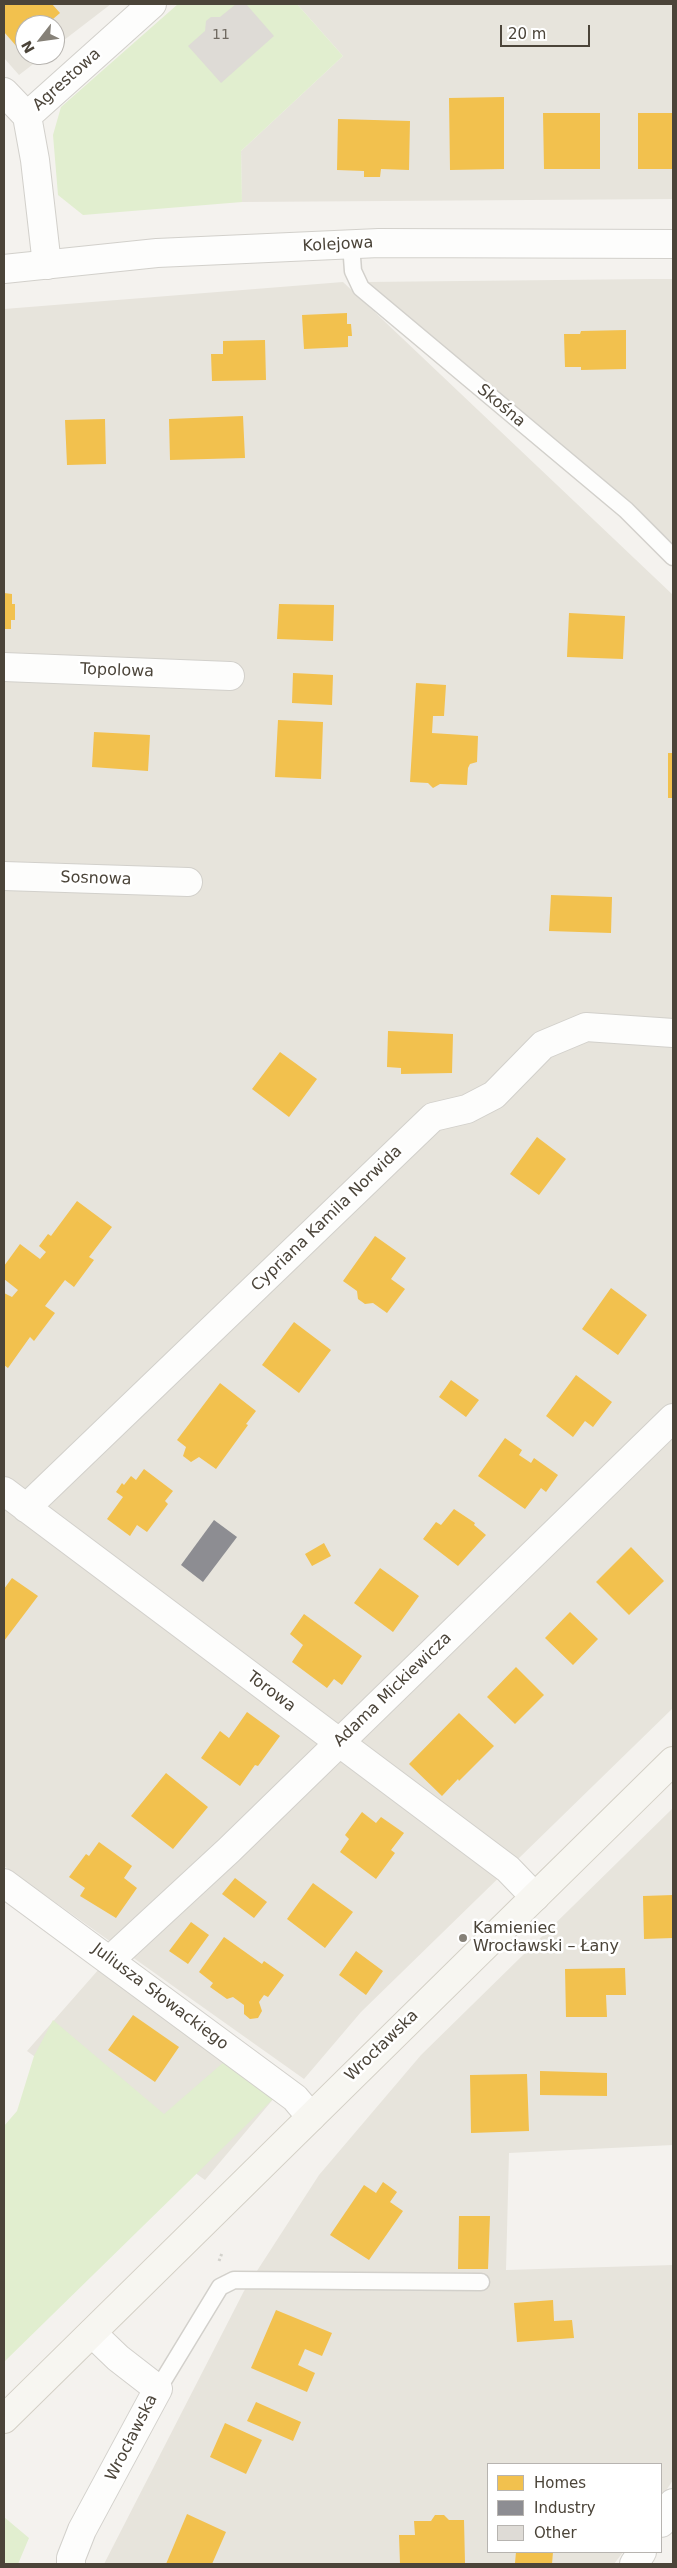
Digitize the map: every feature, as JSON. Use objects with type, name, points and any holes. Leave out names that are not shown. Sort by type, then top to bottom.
[{"type":"main road","name":"Wrocławska","points":[[4,2419],[673,1761]]},
{"type":"street","name":"Agrestowa","points":[[47,265],[35,160],[27,116],[152,4]]},
{"type":"street","points":[[4,92],[27,116]]},
{"type":"street","name":"Kolejowa","points":[[4,269],[158,253],[351,244],[673,244]]},
{"type":"street","name":"Topolowa","points":[[4,667],[230,676]]},
{"type":"street","name":"Sosnowa","points":[[4,876],[188,882]]},
{"type":"street","name":"Cypriana Kamila Norwida","points":[[26,1508],[433,1117],[467,1109],[494,1095],[543,1045],[586,1027],[673,1033]]},
{"type":"street","name":"Adama Mickiewicza","points":[[110,1960],[229,1850],[673,1418]]},
{"type":"street","name":"Torowa","points":[[4,1491],[508,1869],[535,1897]]},
{"type":"street","name":"Juliusza Słowackiego","points":[[4,1883],[295,2098],[311,2117]]},
{"type":"street","name":"Wrocławska","points":[[71,2564],[71,2558],[82,2530],[158,2389],[118,2358],[92,2333]]},
{"type":"street","points":[[662,2521],[673,2503]]},
{"type":"street","points":[[634,2564],[641,2553]]},
{"type":"lane","name":"Skośna","points":[[351,244],[353,271],[361,288],[626,510],[673,557]]},
{"type":"lane","points":[[158,2389],[220,2287],[234,2280],[481,2282]]},
{"type":"shaded area","points":[[4,4],[111,4],[65,39],[65,15],[15,15],[15,65],[32,65],[19,75],[4,58]]},
{"type":"shaded area","points":[[297,4],[673,4],[673,199],[242,202],[241,151],[343,56]]},
{"type":"shaded area","points":[[652,279],[673,279],[673,543],[367,282]]},
{"type":"shaded area","points":[[343,282],[673,595],[673,1708],[361,2012],[304,2079],[4,1866],[4,309]]},
{"type":"shaded area","points":[[673,1808],[673,2145],[509,2153],[506,2270],[673,2265],[673,2480],[662,2496],[662,2463],[487,2463],[487,2553],[622,2553],[614,2564],[104,2564],[244,2291],[319,2175],[421,2055]]},
{"type":"shaded area","points":[[99,1969],[275,2097],[205,2180],[27,2051]]},
{"type":"green space","points":[[178,4],[297,4],[343,56],[241,151],[242,202],[83,215],[58,195],[53,135],[61,107]]},
{"type":"green space","points":[[53,2020],[164,2114],[225,2061],[275,2097],[4,2362],[4,2126],[17,2111],[34,2056]]},
{"type":"green space","points":[[4,2517],[29,2538],[18,2564],[4,2564]]},
{"type":"building: Homes","points":[[4,4],[52,4],[60,13],[58,15],[15,15],[15,45],[4,32]]},
{"type":"building: Homes","points":[[504,97],[504,169],[450,170],[449,98]]},
{"type":"building: Homes","points":[[543,113],[600,113],[600,169],[544,169]]},
{"type":"building: Homes","points":[[638,113],[673,113],[673,169],[638,169]]},
{"type":"building: Homes","points":[[338,119],[410,121],[409,170],[381,169],[380,177],[364,177],[364,171],[337,170]]},
{"type":"building: Homes","points":[[347,313],[347,324],[351,324],[352,336],[348,336],[348,347],[304,349],[302,315]]},
{"type":"building: Homes","points":[[626,330],[626,369],[581,370],[581,367],[565,367],[564,334],[580,334],[581,331]]},
{"type":"building: Homes","points":[[265,340],[266,380],[212,381],[211,354],[223,354],[223,341]]},
{"type":"building: Homes","points":[[243,416],[245,458],[170,460],[169,419]]},
{"type":"building: Homes","points":[[105,419],[106,464],[67,465],[65,420]]},
{"type":"building: Homes","points":[[4,593],[12,594],[12,604],[15,604],[15,620],[11,620],[11,629],[4,629]]},
{"type":"building: Homes","points":[[279,604],[334,605],[333,641],[277,639]]},
{"type":"building: Homes","points":[[569,613],[625,616],[623,659],[567,657]]},
{"type":"building: Homes","points":[[293,673],[333,675],[332,705],[292,703]]},
{"type":"building: Homes","points":[[416,683],[446,685],[444,716],[433,716],[432,733],[478,736],[477,762],[470,764],[468,768],[467,785],[440,784],[433,788],[428,783],[410,782]]},
{"type":"building: Homes","points":[[278,720],[323,722],[321,779],[275,777]]},
{"type":"building: Homes","points":[[94,732],[150,735],[148,771],[92,767]]},
{"type":"building: Homes","points":[[668,753],[673,753],[673,798],[668,798]]},
{"type":"building: Homes","points":[[551,895],[612,897],[611,933],[549,931]]},
{"type":"building: Homes","points":[[388,1031],[453,1034],[452,1073],[401,1074],[401,1068],[387,1067]]},
{"type":"building: Homes","points":[[280,1052],[317,1079],[289,1117],[252,1089]]},
{"type":"building: Homes","points":[[537,1137],[566,1159],[539,1195],[510,1174]]},
{"type":"building: Homes","points":[[77,1201],[112,1227],[89,1257],[94,1260],[74,1287],[65,1280],[45,1306],[55,1313],[34,1341],[30,1337],[8,1368],[4,1365],[4,1293],[12,1297],[18,1290],[4,1279],[4,1266],[20,1244],[40,1259],[46,1252],[39,1246],[48,1234],[51,1236]]},
{"type":"building: Homes","points":[[375,1236],[406,1258],[391,1279],[405,1289],[387,1313],[373,1303],[365,1304],[358,1299],[357,1291],[343,1281]]},
{"type":"building: Homes","points":[[611,1288],[647,1315],[618,1355],[582,1329]]},
{"type":"building: Homes","points":[[294,1322],[331,1350],[299,1393],[262,1365]]},
{"type":"building: Homes","points":[[576,1375],[612,1402],[593,1427],[585,1421],[573,1437],[546,1416]]},
{"type":"building: Homes","points":[[451,1380],[479,1400],[466,1417],[439,1397]]},
{"type":"building: Homes","points":[[220,1383],[256,1411],[216,1469],[199,1457],[191,1462],[183,1456],[186,1447],[177,1440]]},
{"type":"building: Homes","points":[[505,1438],[522,1450],[519,1455],[531,1463],[534,1458],[558,1475],[546,1492],[541,1488],[525,1509],[478,1476]]},
{"type":"building: Homes","points":[[144,1469],[173,1491],[165,1501],[168,1504],[147,1532],[137,1525],[130,1536],[107,1519],[123,1497],[116,1492],[122,1483],[124,1485],[131,1476],[136,1480]]},
{"type":"building: Homes","points":[[454,1509],[475,1523],[474,1525],[486,1535],[458,1566],[423,1539],[436,1522],[441,1525]]},
{"type":"building: Homes","points":[[324,1543],[331,1556],[312,1566],[305,1554]]},
{"type":"building: Homes","points":[[631,1547],[664,1581],[629,1615],[596,1582]]},
{"type":"building: Homes","points":[[380,1568],[419,1596],[393,1632],[354,1603]]},
{"type":"building: Homes","points":[[12,1578],[38,1596],[4,1641],[4,1589]]},
{"type":"building: Homes","points":[[570,1612],[598,1639],[573,1665],[545,1638]]},
{"type":"building: Homes","points":[[304,1614],[362,1656],[342,1685],[334,1679],[327,1688],[292,1662],[303,1645],[290,1634]]},
{"type":"building: Homes","points":[[516,1667],[544,1695],[515,1724],[487,1697]]},
{"type":"building: Homes","points":[[247,1712],[280,1736],[258,1766],[255,1765],[240,1786],[201,1758],[220,1731],[229,1738]]},
{"type":"building: Homes","points":[[459,1713],[494,1746],[442,1796],[409,1764]]},
{"type":"building: Homes","points":[[166,1773],[208,1807],[173,1849],[131,1816]]},
{"type":"building: Homes","points":[[362,1812],[376,1823],[381,1817],[404,1833],[391,1850],[395,1853],[376,1879],[340,1852],[349,1839],[345,1835]]},
{"type":"building: Homes","points":[[99,1842],[132,1866],[124,1878],[137,1888],[116,1918],[80,1896],[85,1888],[69,1877],[86,1854],[89,1856]]},
{"type":"building: Homes","points":[[235,1878],[267,1902],[254,1918],[222,1894]]},
{"type":"building: Homes","points":[[313,1883],[353,1912],[325,1948],[287,1919]]},
{"type":"building: Homes","points":[[673,1895],[673,1938],[644,1939],[643,1896]]},
{"type":"building: Homes","points":[[191,1922],[209,1935],[188,1964],[169,1951]]},
{"type":"building: Homes","points":[[224,1937],[262,1964],[264,1961],[284,1975],[268,1997],[264,1995],[259,2002],[262,2011],[258,2018],[250,2019],[244,2014],[244,2005],[233,1997],[227,1999],[210,1987],[213,1983],[199,1972]]},
{"type":"building: Homes","points":[[356,1951],[383,1971],[366,1995],[339,1975]]},
{"type":"building: Homes","points":[[625,1968],[626,1995],[606,1995],[607,2017],[566,2017],[565,1969]]},
{"type":"building: Homes","points":[[133,2015],[179,2047],[155,2082],[108,2050]]},
{"type":"building: Homes","points":[[540,2071],[607,2073],[607,2096],[540,2095]]},
{"type":"building: Homes","points":[[527,2074],[529,2131],[471,2133],[470,2075]]},
{"type":"building: Homes","points":[[383,2182],[397,2192],[390,2202],[403,2211],[369,2260],[330,2235],[364,2185],[376,2193]]},
{"type":"building: Homes","points":[[459,2216],[490,2216],[488,2269],[458,2269]]},
{"type":"building: Homes","points":[[553,2300],[554,2321],[572,2320],[574,2338],[517,2342],[514,2303]]},
{"type":"building: Homes","points":[[276,2310],[332,2333],[322,2356],[305,2349],[298,2365],[315,2373],[307,2392],[251,2368]]},
{"type":"building: Homes","points":[[256,2402],[301,2422],[293,2441],[247,2421]]},
{"type":"building: Homes","points":[[225,2423],[262,2440],[246,2474],[210,2457]]},
{"type":"building: Homes","points":[[187,2514],[226,2532],[212,2564],[166,2564]]},
{"type":"building: Homes","points":[[435,2515],[444,2515],[449,2520],[464,2520],[465,2563],[400,2564],[399,2535],[415,2535],[414,2521],[431,2521]]},
{"type":"building: Homes","points":[[516,2553],[553,2553],[552,2564],[515,2563]]},
{"type":"building: Industry","points":[[214,1520],[237,1537],[203,1582],[181,1565]]},
{"type":"building: Other","points":[[236,4],[246,4],[274,36],[221,83],[188,46],[205,31],[206,21],[211,17],[220,17]]},
{"type":"place","name":"Kamieniec Wrocławski – Łany","points":[[463,1938]]}]
